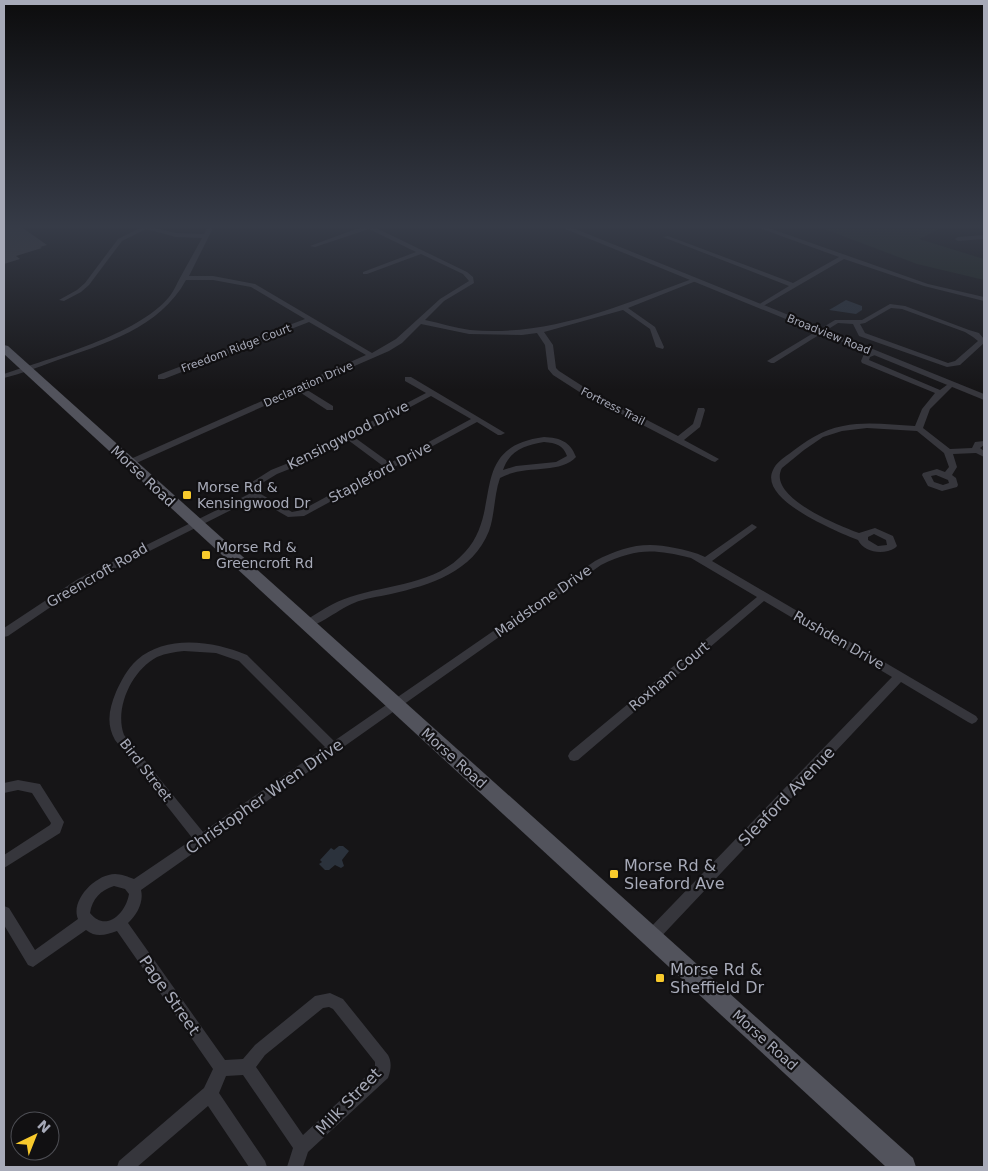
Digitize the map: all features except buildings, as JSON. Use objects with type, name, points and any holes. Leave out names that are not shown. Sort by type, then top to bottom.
[{"type":"main road","name":"Morse Road","points":[[4,348],[195,524],[651,937],[886,1161],[904,1167]]},
{"type":"street","points":[[62,300],[79,291],[90,281]]},
{"type":"street","points":[[4,376],[119,334],[152,317],[171,299],[181,281]]},
{"type":"street","points":[[228,281],[253,285],[372,356]]},
{"type":"street","name":"Declaration Drive","points":[[129,463],[372,356],[400,341],[442,300],[472,281]]},
{"type":"street","points":[[419,321],[469,332],[500,334],[539,330],[594,317],[692,281]]},
{"type":"street","name":"Broadview Road","points":[[696,281],[984,397]]},
{"type":"street","points":[[780,281],[794,286]]},
{"type":"street","points":[[760,306],[803,281]]},
{"type":"street","points":[[914,281],[984,299]]},
{"type":"street","points":[[771,361],[837,321],[868,321],[884,308],[895,306],[967,331],[981,338],[982,341],[957,364],[947,365],[862,334],[856,322]]},
{"type":"street","points":[[623,307],[653,328],[660,346]]},
{"type":"street","name":"Freedom Ridge Court","points":[[161,377],[310,319]]},
{"type":"street","name":"Fortress Trail","points":[[539,330],[549,345],[552,369],[556,373],[576,386],[715,459]]},
{"type":"street","points":[[876,353],[867,356],[865,361],[940,392]]},
{"type":"street","points":[[408,379],[501,433]]},
{"type":"street","points":[[919,429],[920,417],[940,392],[951,384]]},
{"type":"street","points":[[299,388],[330,408]]},
{"type":"street","name":"Kensingwood Drive","points":[[256,494],[255,484],[274,472],[304,460],[431,393]]},
{"type":"street","points":[[678,440],[697,424],[701,410]]},
{"type":"street","name":"Stapleford Drive","points":[[256,494],[285,512],[297,515],[477,420]]},
{"type":"street","points":[[862,538],[826,523],[795,504],[778,486],[775,474],[778,468],[804,445],[836,430],[861,426],[919,429],[948,452],[953,467],[948,475]]},
{"type":"street","points":[[348,436],[390,467]]},
{"type":"street","points":[[307,625],[346,602],[419,585],[452,568],[477,545],[489,516],[490,496],[496,477],[506,454],[518,446],[540,439],[557,442],[568,448],[571,453],[572,457],[564,463],[517,467],[496,477]]},
{"type":"street","points":[[981,453],[976,445],[984,443]]},
{"type":"street","points":[[948,452],[981,453]]},
{"type":"street","points":[[195,524],[256,494]]},
{"type":"street","name":"Greencroft Road","points":[[4,633],[82,581],[195,524]]},
{"type":"street","points":[[706,561],[752,527]]},
{"type":"street","name":"Maidstone Drive","points":[[395,705],[598,563],[622,550],[656,546],[694,555],[706,561]]},
{"type":"street","name":"Rushden Drive","points":[[706,561],[972,719]]},
{"type":"street","name":"Roxham Court","points":[[574,756],[764,596]]},
{"type":"street","name":"Bird Street","points":[[202,840],[119,737],[113,722],[117,706],[132,672],[148,657],[169,648],[228,650],[244,658],[333,747]]},
{"type":"street","name":"Sleaford Avenue","points":[[651,937],[900,676]]},
{"type":"street","name":"Christopher Wren Drive","points":[[134,888],[395,705]]},
{"type":"street","points":[[4,788],[18,785],[36,788],[58,822],[55,829],[4,862]]},
{"type":"street","points":[[114,880],[122,880],[134,888],[136,902],[133,910],[120,923],[97,928],[86,921],[83,915],[86,900],[98,886],[114,880]]},
{"type":"street","points":[[4,913],[32,960],[86,921]]},
{"type":"street","name":"Page Street","points":[[120,923],[221,1068]]},
{"type":"street","name":"Milk Street","points":[[247,1067],[260,1050],[320,1000],[330,1000],[338,1004],[383,1060],[382,1072],[302,1147]]},
{"type":"street","points":[[125,1167],[210,1094],[221,1068],[247,1067],[302,1147],[295,1167]]},
{"type":"street","points":[[210,1094],[259,1167]]},
{"type":"shaded area","points":[[846,300],[862,306],[862,310],[856,314],[829,310]]},
{"type":"shaded area","points":[[339,846],[343,846],[349,851],[342,860],[344,866],[341,868],[335,865],[329,870],[325,870],[319,864],[322,862],[320,860],[331,848],[334,850]]},
{"type":"place","name":"Morse Rd & Kensingwood Dr","points":[[187,495]]},
{"type":"place","name":"Morse Rd & Greencroft Rd","points":[[206,555]]},
{"type":"place","name":"Morse Rd & Sleaford Ave","points":[[614,874]]},
{"type":"place","name":"Morse Rd & Sheffield Dr","points":[[660,978]]}]
